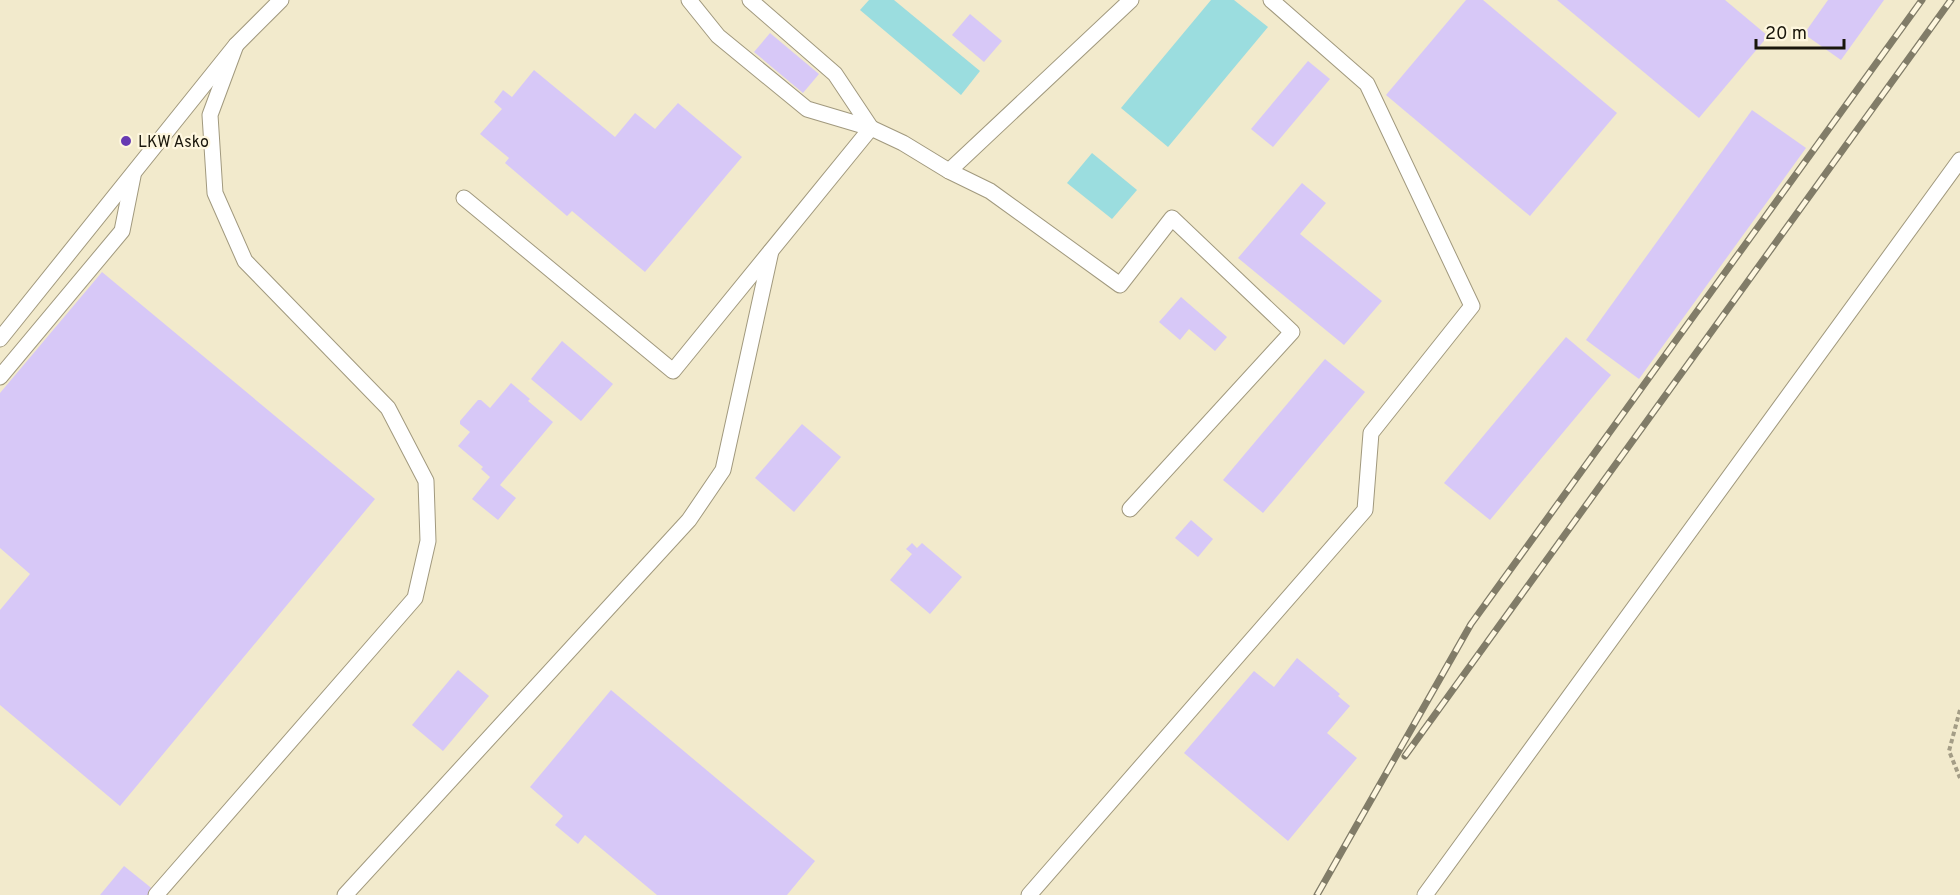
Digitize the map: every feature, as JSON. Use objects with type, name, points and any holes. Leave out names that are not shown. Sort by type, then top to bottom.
[{"type":"lane","points":[[0,339],[236,45],[281,0]]},
{"type":"lane","points":[[689,0],[718,36],[807,109],[872,128],[990,191],[1120,285],[1172,218],[1292,332],[1130,509]]},
{"type":"lane","points":[[750,0],[835,74],[872,128]]},
{"type":"lane","points":[[949,171],[1131,0]]},
{"type":"lane","points":[[1029,895],[1365,510],[1371,433],[1472,306],[1366,84],[1271,0]]},
{"type":"lane","points":[[156,895],[415,598],[428,542],[426,481],[388,408],[245,261],[215,193],[210,116],[236,45]]},
{"type":"lane","points":[[464,198],[673,371],[872,128]]},
{"type":"lane","points":[[1425,895],[1960,160]]},
{"type":"lane","points":[[0,377],[122,231],[133,173]]},
{"type":"lane","points":[[345,895],[689,520],[723,470],[771,251]]},
{"type":"path","points":[[1960,710],[1949,751],[1960,778]]},
{"type":"water","points":[[869,0],[894,0],[980,71],[961,95],[860,10]]},
{"type":"water","points":[[1211,0],[1234,0],[1268,27],[1168,147],[1121,108]]},
{"type":"water","points":[[1092,153],[1137,190],[1112,219],[1067,183]]},
{"type":"building","points":[[1466,0],[1483,0],[1617,113],[1530,216],[1386,95]]},
{"type":"building","points":[[1557,0],[1725,0],[1768,36],[1699,118]]},
{"type":"building","points":[[1828,0],[1884,0],[1841,60],[1804,34]]},
{"type":"building","points":[[970,14],[1002,41],[984,62],[952,35]]},
{"type":"building","points":[[770,33],[819,74],[803,93],[754,52]]},
{"type":"building","points":[[1308,61],[1330,79],[1273,147],[1251,129]]},
{"type":"building","points":[[534,70],[615,137],[635,113],[655,129],[678,103],[742,157],[645,272],[572,211],[567,216],[505,163],[509,158],[480,134],[502,109],[494,102],[503,90],[512,97]]},
{"type":"building","points":[[1752,110],[1806,148],[1639,379],[1586,340]]},
{"type":"building","points":[[1302,183],[1326,203],[1300,234],[1382,301],[1344,345],[1238,258]]},
{"type":"building","points":[[102,272],[375,499],[120,806],[0,705],[0,610],[30,574],[0,548],[0,393]]},
{"type":"building","points":[[1181,297],[1227,337],[1215,351],[1189,329],[1180,340],[1159,322]]},
{"type":"building","points":[[1566,337],[1611,375],[1490,520],[1444,483]]},
{"type":"building","points":[[562,341],[613,384],[581,421],[531,379]]},
{"type":"building","points":[[1325,359],[1365,392],[1263,513],[1223,480]]},
{"type":"building","points":[[511,383],[553,422],[500,485],[516,498],[498,520],[472,499],[490,477],[481,469],[483,467],[458,446],[470,432],[460,424],[460,421],[478,400],[490,408]]},
{"type":"building","points":[[802,424],[841,457],[794,512],[755,478]]},
{"type":"building","points":[[1191,520],[1213,539],[1198,557],[1175,538]]},
{"type":"building","points":[[912,543],[917,548],[922,543],[962,577],[930,614],[890,580],[912,554],[906,549]]},
{"type":"building","points":[[1297,658],[1340,694],[1338,696],[1350,706],[1327,733],[1357,758],[1288,841],[1184,753],[1254,671],[1274,687]]},
{"type":"building","points":[[458,670],[489,696],[443,751],[412,725]]},
{"type":"building","points":[[611,690],[815,861],[787,895],[657,895],[585,835],[578,844],[555,825],[563,816],[530,787]]},
{"type":"building","points":[[124,866],[160,895],[100,895]]},
{"type":"railway","points":[[1317,895],[1471,624],[1922,0]]},
{"type":"railway","points":[[1405,756],[1951,0]]},
{"type":"place","name":"LKW Asko","points":[[126,141]]}]
